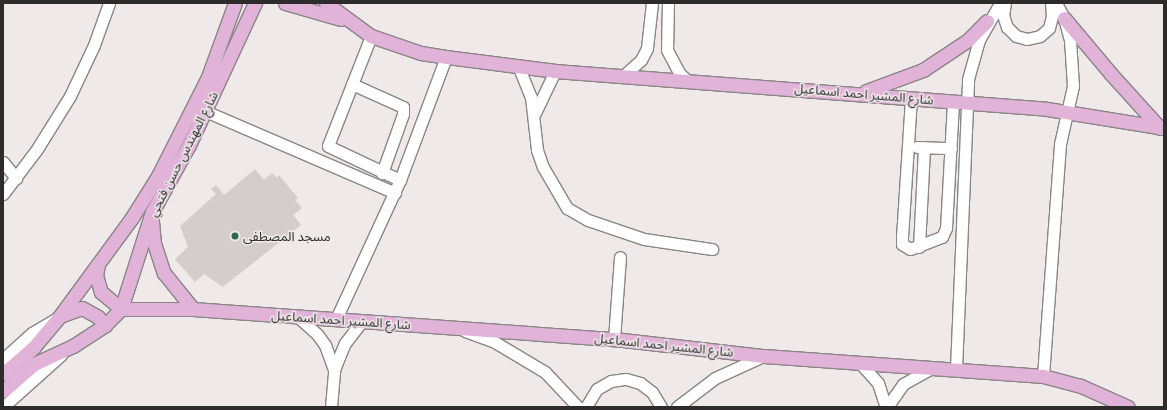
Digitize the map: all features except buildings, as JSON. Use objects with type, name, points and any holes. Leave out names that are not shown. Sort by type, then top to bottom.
[{"type":"main road","name":"شارع المهندس حسن فتحي","points":[[3,374],[33,348],[60,317],[131,218],[175,146],[208,77],[236,3]]},
{"type":"main road","name":"شارع المهندس حسن فتحي","points":[[3,391],[34,364],[73,346],[105,325],[121,309],[152,212],[205,111],[256,3]]},
{"type":"main road","points":[[286,3],[349,22]]},
{"type":"main road","points":[[326,3],[349,22]]},
{"type":"main road","points":[[1064,18],[1106,69],[1162,128]]},
{"type":"main road","points":[[858,93],[923,70],[962,44],[987,21]]},
{"type":"main road","name":"شارع المشير احمد اسماعيل","points":[[349,22],[371,36],[398,46],[446,57],[519,68],[622,77],[858,93],[1068,111],[1162,128]]},
{"type":"main road","points":[[229,23],[237,23],[242,31]]},
{"type":"main road","points":[[152,212],[152,228],[158,258],[173,286],[194,309]]},
{"type":"main road","points":[[98,265],[96,275],[101,292],[121,309]]},
{"type":"main road","points":[[60,317],[82,308],[98,317],[105,325]]},
{"type":"main road","name":"شارع المشير احمد اسماعيل","points":[[121,309],[194,309],[298,316],[614,339],[764,356],[860,364],[933,367],[1043,376],[1101,393],[1128,407]]},
{"type":"street","points":[[3,194],[41,144],[70,96],[94,45],[109,3]]},
{"type":"street","points":[[622,77],[641,60],[647,48],[652,3]]},
{"type":"street","points":[[668,3],[667,50],[679,73],[688,81]]},
{"type":"street","points":[[956,369],[968,103],[972,59],[987,21],[1000,3]]},
{"type":"street","points":[[1005,3],[1003,15],[1007,27],[1016,36],[1028,40],[1040,36],[1049,28],[1052,16],[1051,3]]},
{"type":"street","points":[[1043,376],[1060,144],[1073,86],[1073,63],[1064,18],[1056,3]]},
{"type":"street","points":[[371,36],[328,146],[382,173],[400,180]]},
{"type":"street","points":[[336,319],[395,193],[446,57]]},
{"type":"street","points":[[519,68],[529,90],[534,113],[534,132],[543,167],[567,208],[588,220],[644,239],[712,249]]},
{"type":"street","points":[[534,113],[555,71]]},
{"type":"street","points":[[352,84],[403,107],[403,114],[382,173]]},
{"type":"street","points":[[911,98],[902,244],[910,249],[919,247],[942,237],[946,228],[953,102]]},
{"type":"street","points":[[205,111],[395,193]]},
{"type":"street","points":[[907,147],[951,148]]},
{"type":"street","points":[[919,247],[924,148]]},
{"type":"street","points":[[3,162],[16,178]]},
{"type":"street","points":[[614,339],[620,257]]},
{"type":"street","points":[[298,316],[321,339],[334,370]]},
{"type":"street","points":[[3,359],[32,333],[60,317]]},
{"type":"street","points":[[332,407],[334,370],[344,343],[362,321]]},
{"type":"street","points":[[457,328],[493,341],[527,360],[545,372],[566,392],[578,407]]},
{"type":"street","points":[[3,407],[73,346]]},
{"type":"street","points":[[677,407],[715,378],[764,356]]},
{"type":"street","points":[[860,364],[878,383],[887,407]]},
{"type":"street","points":[[887,407],[903,384],[933,367]]},
{"type":"street","points":[[586,407],[597,389],[611,381],[626,379],[640,383],[652,392],[661,407]]},
{"type":"place","name":"مسجد المصطفى","points":[[235,236]]}]
